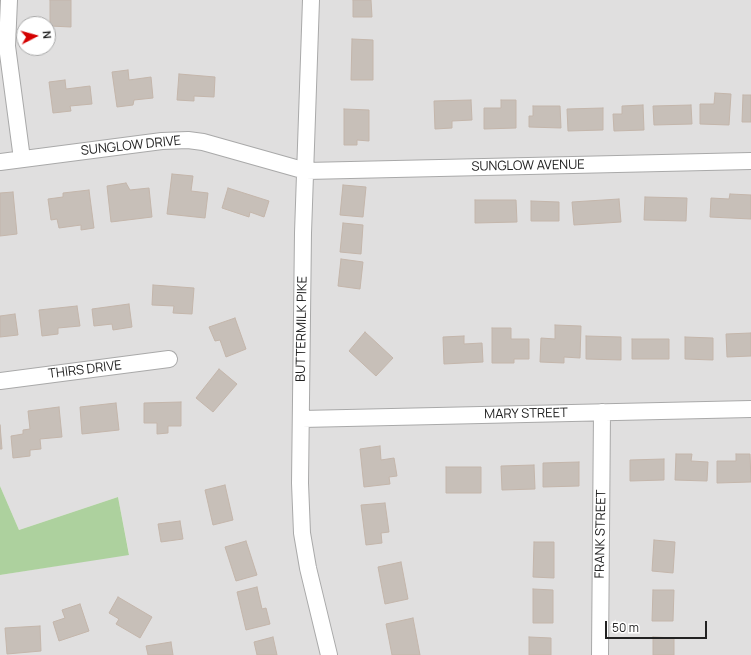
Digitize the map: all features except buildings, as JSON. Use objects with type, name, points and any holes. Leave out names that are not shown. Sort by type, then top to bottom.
[{"type":"street","points":[[9,0],[7,46],[22,159]]},
{"type":"street","name":"BUTTERMILK PIKE","points":[[311,0],[303,270],[300,483],[302,533],[308,568],[329,655]]},
{"type":"street","name":"SUNGLOW DRIVE","points":[[0,162],[162,141],[188,140],[210,144],[306,171]]},
{"type":"street","name":"SUNGLOW AVENUE","points":[[306,171],[751,161]]},
{"type":"street","name":"THIRS DRIVE","points":[[0,381],[169,360]]},
{"type":"street","name":"MARY STREET","points":[[302,419],[751,409]]},
{"type":"street","name":"FRANK STREET","points":[[600,655],[602,412]]},
{"type":"shaded area","points":[[0,0],[751,0],[751,655],[0,655],[0,575],[129,554],[118,497],[19,530],[0,486]]},
{"type":"green space","points":[[0,486],[19,530],[118,497],[129,555],[0,575]]}]
